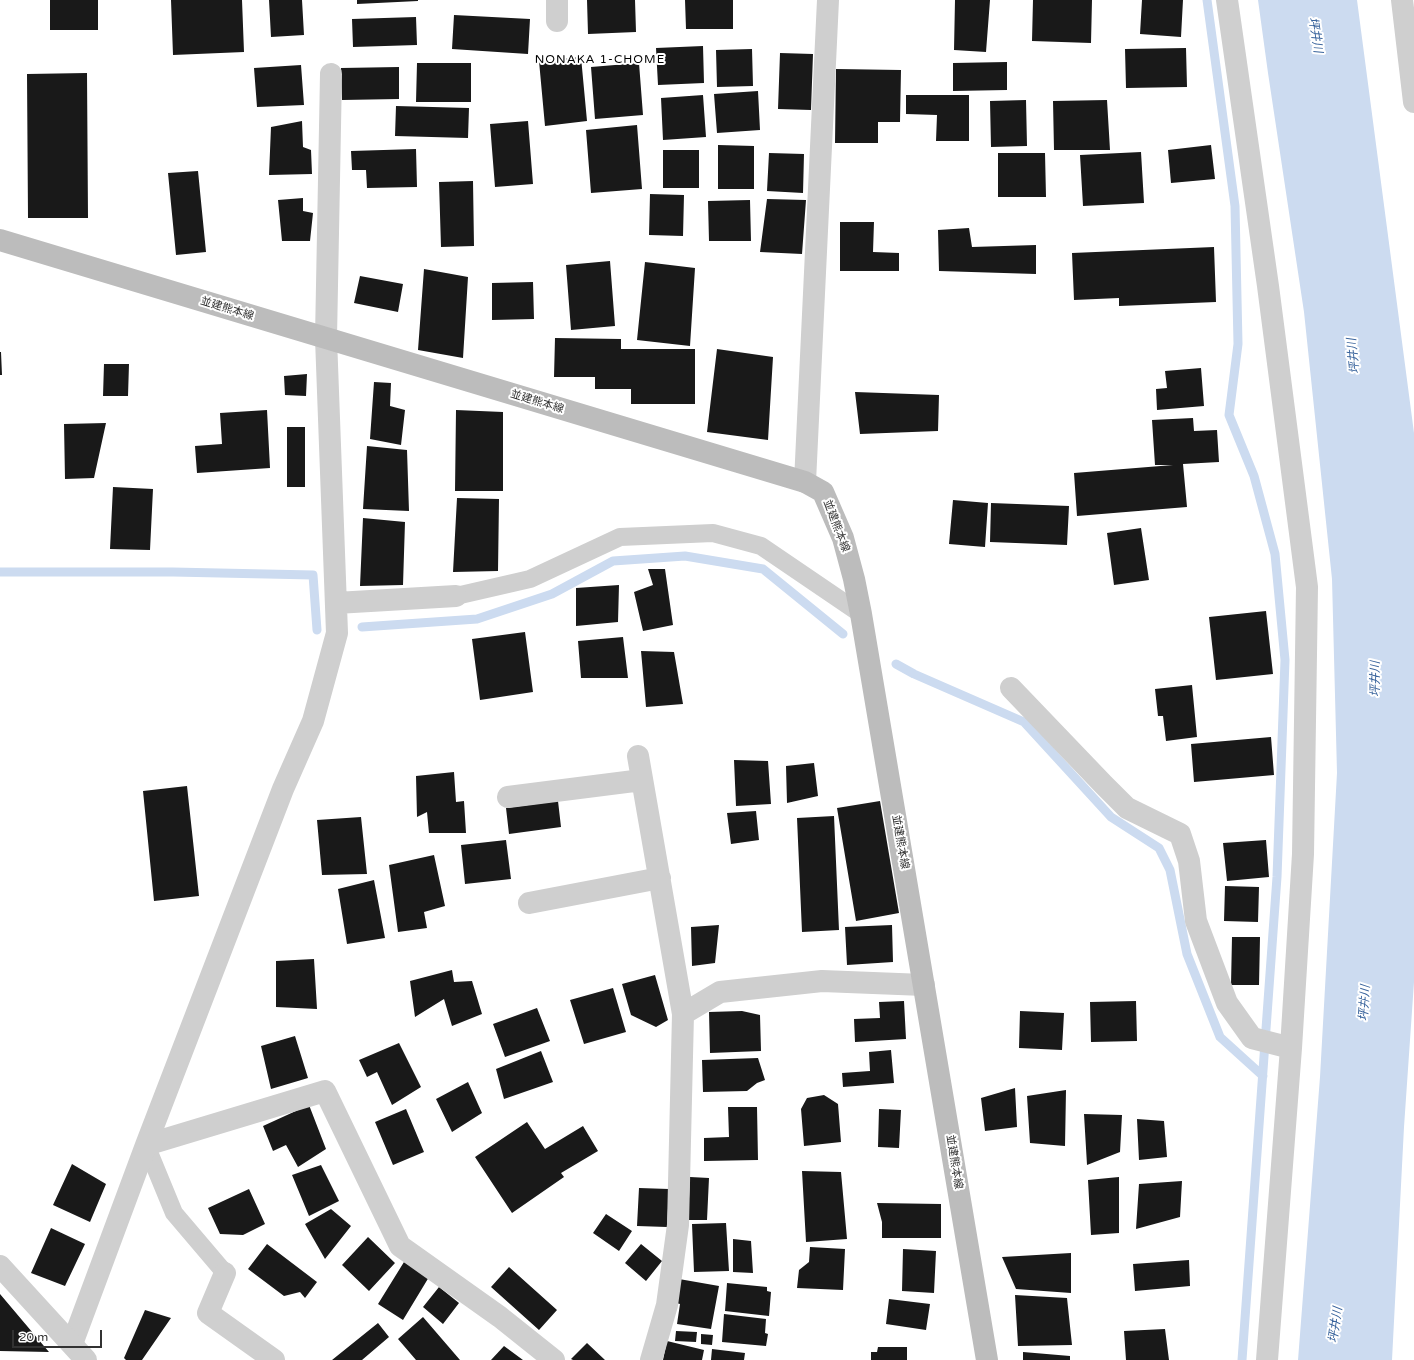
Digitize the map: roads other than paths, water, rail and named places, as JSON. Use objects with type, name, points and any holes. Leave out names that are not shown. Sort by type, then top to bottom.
[{"type":"main road","name":"並建熊本線","points":[[0,240],[805,482],[823,492],[842,538],[854,579],[861,614],[987,1360]]},
{"type":"street","points":[[557,0],[557,22]]},
{"type":"street","points":[[805,482],[828,0]]},
{"type":"street","points":[[1227,0],[1268,286],[1307,587],[1303,854],[1291,1048],[1267,1360]]},
{"type":"street","points":[[1402,0],[1414,102]]},
{"type":"street","points":[[0,1266],[79,1352],[146,1145],[283,789],[312,720],[338,633],[326,338],[331,74]]},
{"type":"street","points":[[336,602],[456,596]]},
{"type":"street","points":[[1011,688],[1127,808],[1180,834],[1189,861],[1196,921],[1227,1003],[1252,1038],[1291,1048]]},
{"type":"street","points":[[638,756],[683,1014],[678,1225],[667,1305],[651,1360]]},
{"type":"street","points":[[508,797],[642,780]]},
{"type":"street","points":[[529,903],[660,878]]},
{"type":"street","points":[[683,1014],[720,992],[822,981],[924,985]]},
{"type":"street","points":[[146,1145],[325,1091],[400,1246],[500,1316],[554,1360]]},
{"type":"street","points":[[225,1273],[208,1313],[274,1360]]},
{"type":"lane","points":[[456,596],[530,579],[620,537],[713,533],[762,546],[861,614]]},
{"type":"lane","points":[[146,1145],[174,1213],[225,1273]]},
{"type":"water","name":"坪井川","points":[[1258,0],[1357,0],[1414,433],[1414,982],[1404,1127],[1392,1360],[1298,1360],[1320,1077],[1337,773],[1332,579],[1304,312]]},
{"type":"waterway","points":[[1207,0],[1235,206],[1238,344],[1229,415],[1254,476],[1275,554],[1285,660],[1277,877],[1242,1360]]},
{"type":"waterway","points":[[362,627],[477,619],[552,594],[613,561],[685,556],[763,569],[843,634]]},
{"type":"waterway","points":[[0,572],[173,572],[313,575],[317,630]]},
{"type":"waterway","points":[[896,664],[914,674],[1024,722],[1111,817],[1159,848],[1170,870],[1187,954],[1220,1037],[1263,1076]]},
{"type":"district","name":"NONAKA 1-CHOME","points":[[600,60]]}]
